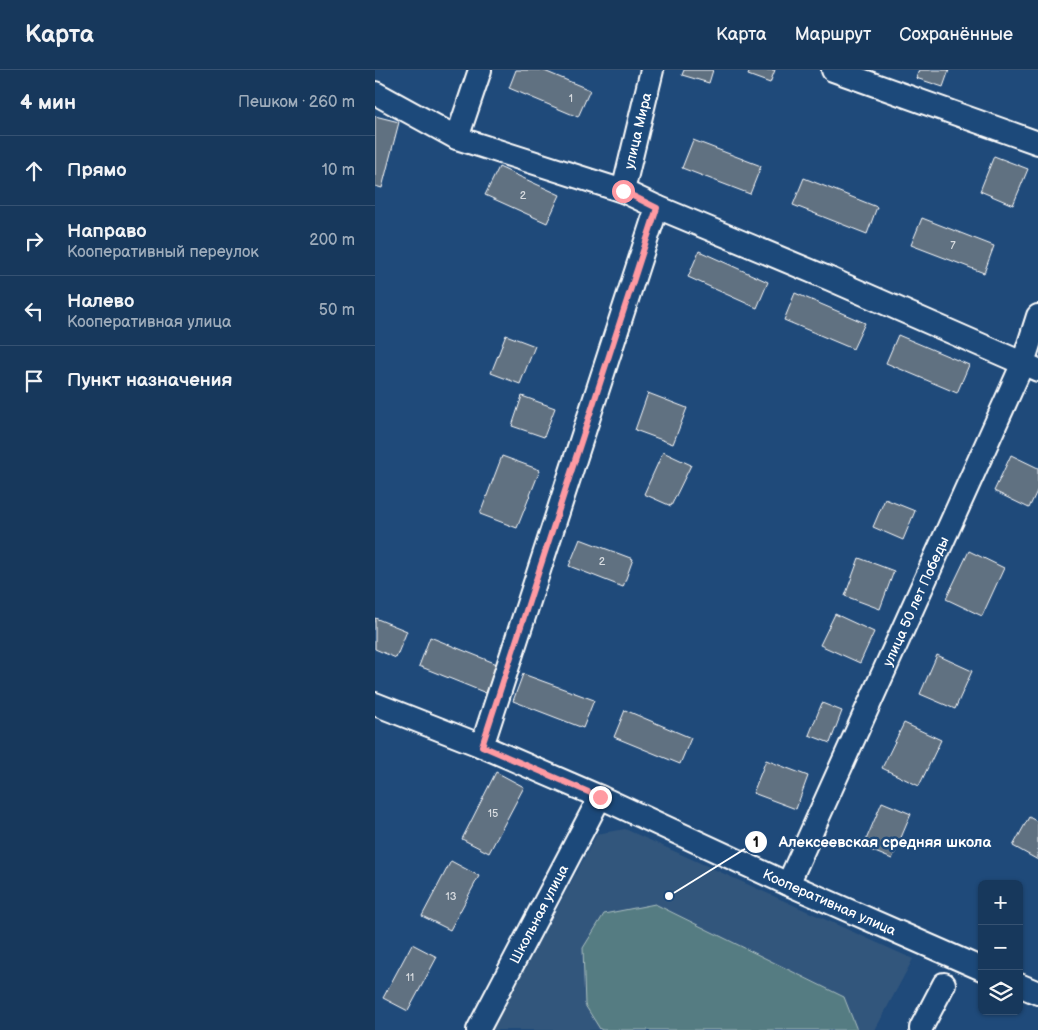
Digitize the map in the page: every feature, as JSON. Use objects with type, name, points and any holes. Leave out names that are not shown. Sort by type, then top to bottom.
[{"type":"street","points":[[457,138],[480,70]]},
{"type":"street","name":"улица Мира","points":[[623,191],[652,70]]},
{"type":"street","points":[[833,70],[1038,143]]},
{"type":"street","points":[[375,93],[457,138],[623,191],[657,208],[830,279],[1031,366]]},
{"type":"street","points":[[482,746],[657,208]]},
{"type":"street","name":"улица 50 лет Победы","points":[[788,884],[1031,366],[1038,316]]},
{"type":"street","name":"Кооперативная улица","points":[[377,709],[482,746],[978,967]]},
{"type":"street","name":"Школьная улица","points":[[478,1030],[600,797]]},
{"type":"street","points":[[921,1030],[944,984]]},
{"type":"street","points":[[1023,987],[1038,993]]},
{"type":"shaded area","points":[[625,829],[913,959],[875,1030],[492,1030],[597,834]]},
{"type":"green space","points":[[655,904],[844,997],[857,1030],[600,1029],[585,1005],[583,948],[604,914]]},
{"type":"building","points":[[516,70],[542,70],[590,90],[578,117],[509,88]]},
{"type":"building","points":[[684,70],[713,70],[709,83],[682,75]]},
{"type":"building","points":[[750,70],[775,70],[770,83],[748,75]]},
{"type":"building","points":[[919,70],[949,70],[943,87],[916,78]]},
{"type":"building","points":[[375,116],[399,122],[382,188],[375,186]]},
{"type":"building","points":[[693,140],[761,166],[750,194],[682,168]]},
{"type":"building","points":[[994,156],[1028,169],[1013,205],[980,191]]},
{"type":"building","points":[[499,167],[560,195],[547,223],[485,195]]},
{"type":"building","points":[[804,178],[877,207],[867,234],[793,205]]},
{"type":"building","points":[[922,218],[994,246],[984,273],[911,245]]},
{"type":"building","points":[[699,251],[768,282],[757,308],[688,277]]},
{"type":"building","points":[[795,293],[865,323],[853,349],[784,320]]},
{"type":"building","points":[[506,335],[535,346],[520,384],[491,373]]},
{"type":"building","points":[[898,335],[969,365],[957,393],[886,363]]},
{"type":"building","points":[[648,393],[687,408],[673,444],[635,430]]},
{"type":"building","points":[[522,396],[555,408],[544,437],[512,426]]},
{"type":"building","points":[[663,452],[691,465],[671,506],[644,494]]},
{"type":"building","points":[[1011,455],[1038,468],[1038,489],[1029,508],[994,491]]},
{"type":"building","points":[[502,456],[540,470],[517,528],[480,514]]},
{"type":"building","points":[[885,499],[915,511],[903,540],[873,527]]},
{"type":"building","points":[[580,539],[633,559],[623,587],[569,566]]},
{"type":"building","points":[[969,551],[1004,568],[982,616],[946,599]]},
{"type":"building","points":[[859,558],[894,571],[880,609],[845,596]]},
{"type":"building","points":[[835,614],[874,632],[860,663],[820,645]]},
{"type":"building","points":[[375,618],[407,631],[396,658],[375,649]]},
{"type":"building","points":[[430,637],[497,664],[486,693],[419,666]]},
{"type":"building","points":[[937,655],[972,671],[955,709],[920,694]]},
{"type":"building","points":[[523,674],[594,700],[583,728],[513,701]]},
{"type":"building","points":[[822,703],[842,711],[830,743],[809,735]]},
{"type":"building","points":[[625,710],[691,738],[680,764],[614,737]]},
{"type":"building","points":[[904,723],[941,740],[919,786],[882,768]]},
{"type":"building","points":[[766,760],[808,776],[796,809],[753,793]]},
{"type":"building","points":[[496,772],[524,787],[489,853],[462,839]]},
{"type":"building","points":[[882,802],[911,814],[892,859],[863,847]]},
{"type":"building","points":[[1029,817],[1038,822],[1038,860],[1013,846]]},
{"type":"building","points":[[451,861],[479,876],[450,930],[422,916]]},
{"type":"building","points":[[412,944],[437,957],[408,1011],[383,998]]},
{"type":"place","name":"Алексеевская средняя школа","points":[[669,896]]},
{"type":"route","points":[[600,797],[482,746],[657,208],[623,191]]}]
